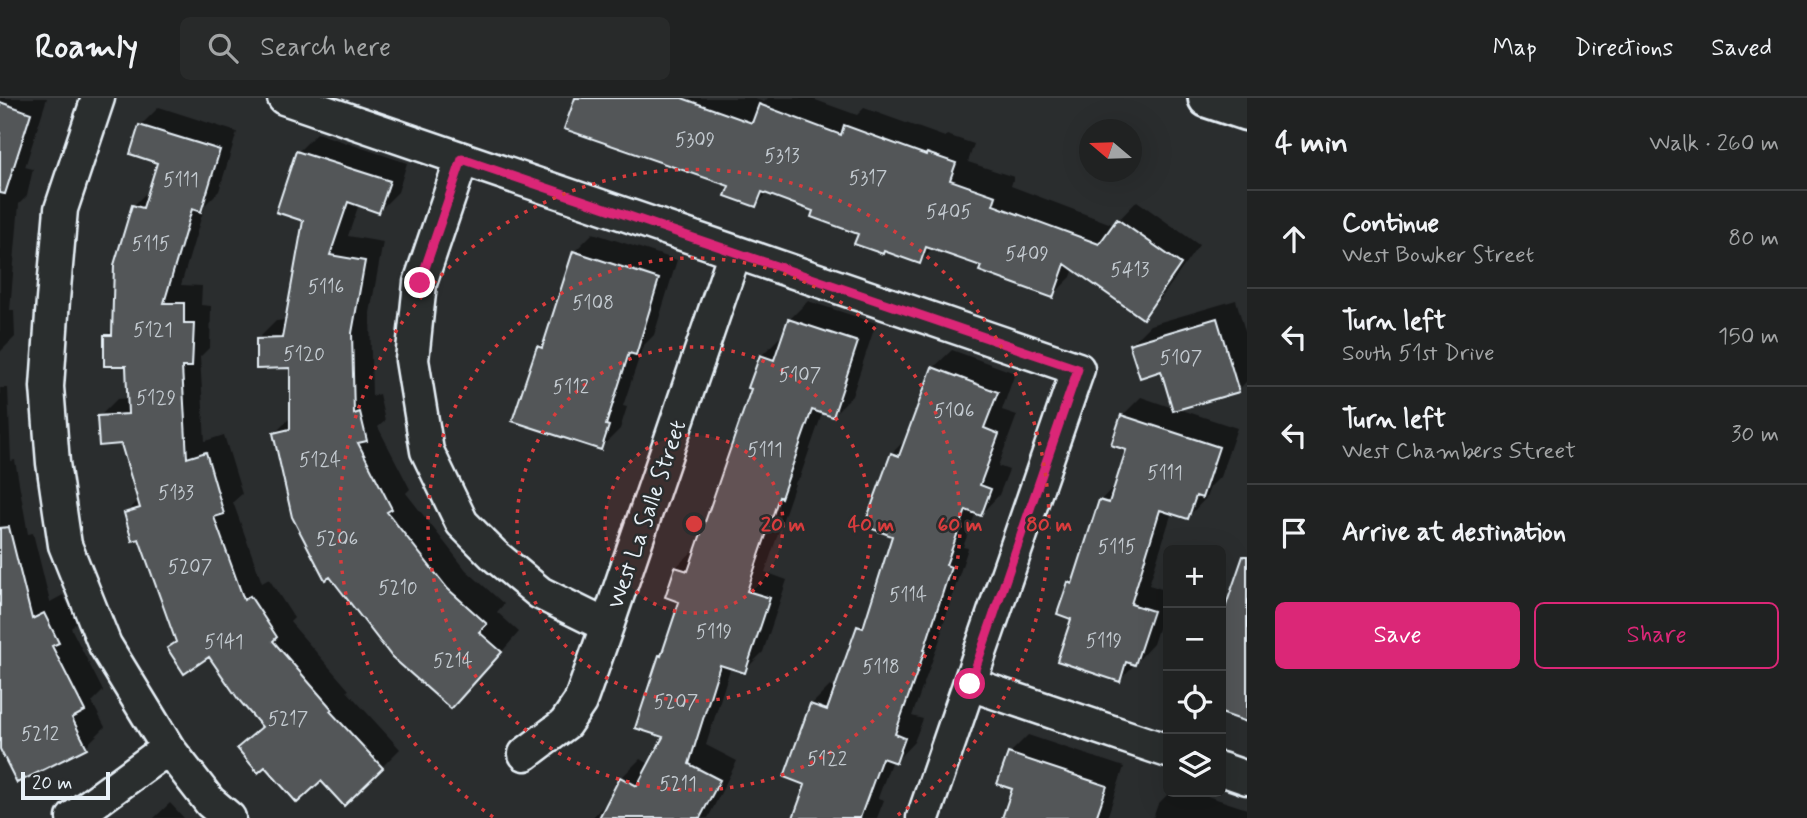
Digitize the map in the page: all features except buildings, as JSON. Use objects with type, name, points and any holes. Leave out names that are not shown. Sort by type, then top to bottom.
[{"type":"main road","points":[[1208,98],[1247,111]]},
{"type":"street","points":[[98,98],[61,209],[52,300],[47,387],[53,463],[65,545],[105,645],[167,748],[210,802],[229,818]]},
{"type":"street","points":[[284,98],[1078,369],[923,818]]},
{"type":"street","points":[[462,159],[420,283],[412,360],[427,451],[462,523],[494,555],[540,593],[607,626]]},
{"type":"street","name":"West La Salle Street","points":[[525,754],[565,724],[580,702],[735,253]]},
{"type":"street","points":[[970,684],[1163,749]]},
{"type":"street","points":[[73,818],[167,748]]},
{"type":"street","points":[[1226,771],[1247,778]]},
{"type":"route","points":[[420,283],[462,159],[1078,369],[970,684]]}]
